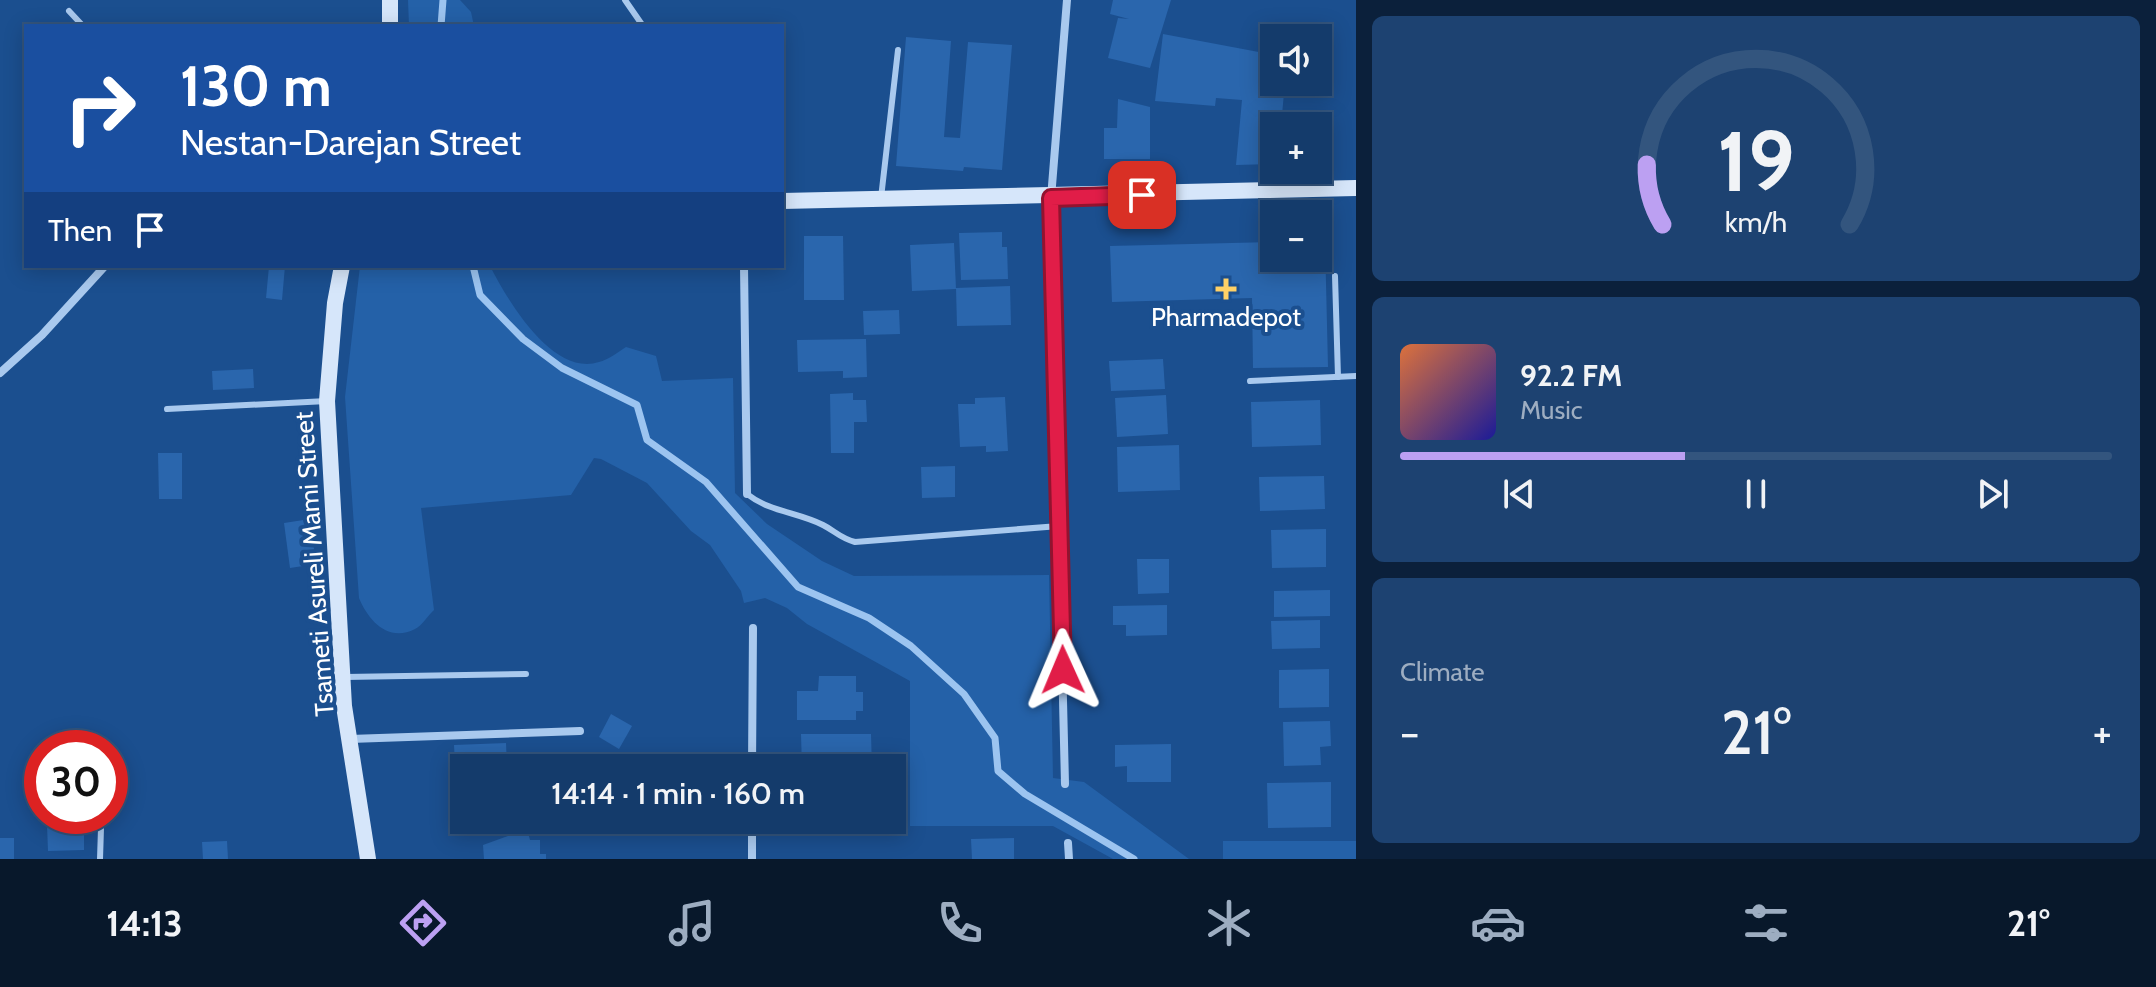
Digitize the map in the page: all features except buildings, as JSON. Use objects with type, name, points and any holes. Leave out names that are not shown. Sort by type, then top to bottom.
[{"type":"street","points":[[390,0],[390,24]]},
{"type":"street","points":[[1065,784],[1051,198],[1067,0]]},
{"type":"street","points":[[784,201],[1051,198],[1356,188]]},
{"type":"street","points":[[0,373],[42,335],[103,268]]},
{"type":"street","name":"Tsameti Asureli Mami Street","points":[[342,268],[335,303],[327,401],[343,677],[368,859]]},
{"type":"street","points":[[744,268],[747,494]]},
{"type":"street","points":[[752,754],[753,628]]},
{"type":"street","points":[[350,739],[580,731]]},
{"type":"street","points":[[752,834],[752,859]]},
{"type":"street","points":[[1068,843],[1069,859]]},
{"type":"lane","points":[[625,0],[642,24]]},
{"type":"lane","points":[[69,11],[81,24]]},
{"type":"lane","points":[[881,200],[898,50]]},
{"type":"lane","points":[[1335,276],[1338,377]]},
{"type":"lane","points":[[1250,381],[1356,376]]},
{"type":"lane","points":[[167,409],[327,401]]},
{"type":"lane","points":[[747,494],[785,514],[826,526],[838,538],[855,542],[1059,526]]},
{"type":"lane","points":[[343,677],[526,674]]},
{"type":"lane","points":[[100,859],[101,834]]},
{"type":"shaded area","points":[[408,0],[460,0],[471,12],[474,24],[409,24]]},
{"type":"shaded area","points":[[360,268],[491,268],[533,332],[565,358],[582,364],[599,362],[626,347],[656,356],[662,381],[733,378],[735,493],[767,524],[822,561],[854,576],[1049,575],[1053,778],[1084,782],[1189,859],[1113,859],[1053,826],[910,826],[910,681],[807,624],[787,608],[765,598],[744,603],[741,591],[710,545],[691,531],[647,483],[601,459],[594,458],[571,495],[421,508],[434,610],[418,628],[405,633],[380,627],[359,598],[345,397]]},
{"type":"shaded area","points":[[1223,841],[1356,841],[1356,859],[1223,859]]},
{"type":"waterway","points":[[441,24],[443,0]]},
{"type":"waterway","points":[[473,268],[480,295],[523,339],[562,368],[637,405],[647,440],[706,482],[798,587],[869,618],[911,646],[964,694],[995,738],[998,771],[1025,794],[1134,859]]},
{"type":"place","name":"Pharmadepot","points":[[1226,289]]},
{"type":"route","points":[[1063,670],[1051,198],[1142,195]]}]
